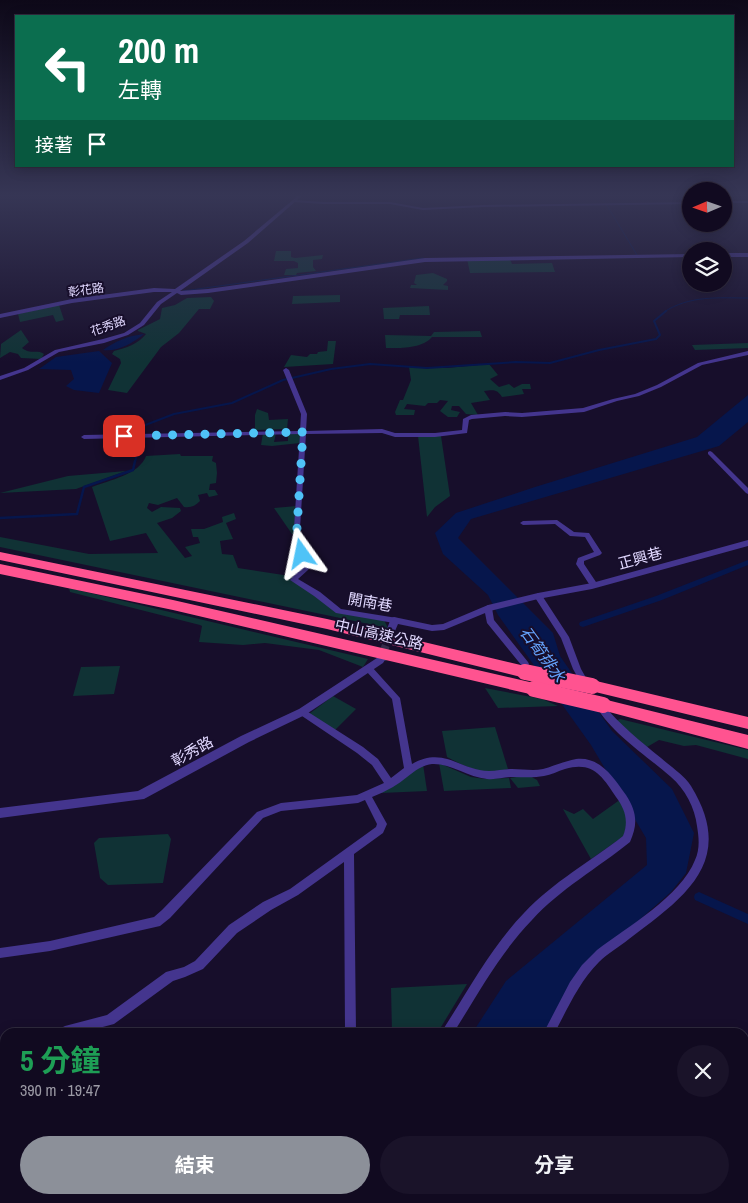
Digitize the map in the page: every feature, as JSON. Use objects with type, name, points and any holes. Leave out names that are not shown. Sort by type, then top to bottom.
[{"type":"highway","name":"中山高速公路","points":[[0,556],[327,624],[525,668],[748,723]]},
{"type":"highway","name":"中山高速公路","points":[[0,568],[230,618],[534,688],[748,742]]},
{"type":"street","name":"花秀路","points":[[0,378],[26,369],[57,352],[126,334],[142,324],[159,303],[174,291],[234,250]]},
{"type":"street","points":[[732,255],[748,255]]},
{"type":"street","name":"彰花路","points":[[0,316],[72,301],[154,290],[181,293],[208,291],[426,260],[682,256]]},
{"type":"street","points":[[84,437],[382,431],[403,435],[455,434],[465,432],[466,420],[471,418],[505,414],[522,415],[584,410],[644,392],[700,364],[748,354]]},
{"type":"street","name":"開南巷","points":[[286,370],[304,414],[296,544],[308,564],[306,569],[298,574],[294,580],[317,594],[339,611],[393,624],[440,627],[488,608],[538,596]]},
{"type":"street","points":[[710,453],[748,492]]},
{"type":"street","points":[[523,522],[557,522],[572,534],[587,535],[598,553],[581,560],[580,564],[594,585]]},
{"type":"street","name":"正興巷","points":[[538,596],[594,585],[748,543]]},
{"type":"street","points":[[538,596],[565,637],[577,669],[609,718],[686,788],[701,815],[705,837],[701,860],[681,892],[593,961],[577,983],[551,1028]]},
{"type":"street","points":[[488,608],[490,621],[525,668]]},
{"type":"street","name":"彰秀路","points":[[0,813],[140,796],[245,739],[302,712],[380,660]]},
{"type":"street","points":[[369,669],[396,698],[409,770]]},
{"type":"street","points":[[302,712],[375,762],[390,784]]},
{"type":"street","points":[[0,953],[50,946],[156,922],[172,909],[260,815],[281,807],[348,801],[367,796],[390,784],[423,760],[440,760],[467,772],[497,775],[541,773],[568,764],[586,762],[604,772],[628,804],[631,815],[631,827],[627,839],[551,896],[514,933],[451,1028]]},
{"type":"street","points":[[79,1028],[110,1020],[170,976],[193,968],[204,960],[233,930],[267,906],[294,892],[381,828],[382,824],[367,796]]},
{"type":"street","points":[[349,852],[351,1028]]},
{"type":"green space","points":[[276,251],[291,251],[291,257],[295,258],[323,255],[322,259],[313,260],[313,267],[316,271],[284,275],[286,269],[298,268],[298,263],[294,261],[274,261]]},
{"type":"green space","points":[[467,259],[510,259],[512,264],[552,263],[555,272],[470,273]]},
{"type":"green space","points":[[433,273],[447,279],[443,285],[448,286],[448,290],[410,288],[411,285],[417,285],[414,283],[416,275]]},
{"type":"green space","points":[[340,295],[340,302],[292,304],[293,296]]},
{"type":"green space","points":[[211,297],[214,301],[210,309],[199,309],[179,333],[161,347],[127,393],[108,390],[121,363],[120,359],[112,354],[114,351],[132,345],[143,337],[146,334],[138,330],[160,319],[162,308],[175,305],[187,298]]},
{"type":"green space","points":[[59,305],[64,320],[56,322],[53,315],[20,322],[18,314]]},
{"type":"green space","points":[[429,306],[430,315],[400,315],[399,319],[384,319],[383,308]]},
{"type":"green space","points":[[21,330],[29,342],[22,348],[44,354],[41,359],[21,358],[18,354],[10,352],[0,358],[1,344]]},
{"type":"green space","points":[[480,331],[482,337],[432,337],[417,346],[386,348],[385,335],[431,336],[434,332]]},
{"type":"green space","points":[[328,341],[336,341],[333,364],[284,367],[291,355],[307,357],[310,354],[327,351]]},
{"type":"green space","points":[[748,343],[748,348],[695,350],[692,345]]},
{"type":"green space","points":[[489,364],[498,375],[490,379],[499,387],[509,384],[514,388],[522,384],[530,384],[531,389],[522,389],[524,394],[502,397],[494,391],[484,391],[490,400],[471,403],[478,415],[466,414],[459,406],[452,406],[451,410],[460,412],[457,417],[448,417],[440,411],[448,401],[440,400],[437,403],[428,403],[425,406],[407,404],[404,409],[415,410],[414,415],[396,415],[395,412],[400,400],[403,400],[411,380],[409,367],[447,368]]},
{"type":"green space","points":[[257,409],[268,413],[269,420],[288,419],[287,429],[255,430]]},
{"type":"green space","points":[[263,433],[276,433],[274,442],[288,441],[288,435],[280,435],[280,433],[301,434],[300,443],[272,446],[261,445]]},
{"type":"green space","points":[[418,436],[441,436],[450,496],[435,507],[427,517]]},
{"type":"green space","points":[[180,454],[181,456],[213,456],[212,461],[216,463],[217,473],[216,483],[210,484],[209,490],[215,490],[218,495],[209,497],[207,493],[198,495],[200,501],[191,507],[184,507],[177,498],[158,505],[149,503],[147,508],[152,512],[161,507],[180,508],[181,511],[172,518],[157,523],[185,558],[192,556],[185,547],[200,543],[198,537],[193,537],[191,529],[204,529],[223,522],[222,517],[234,513],[236,519],[226,523],[233,539],[220,541],[222,554],[233,555],[238,568],[290,576],[309,587],[340,611],[384,620],[388,628],[0,547],[0,537],[89,554],[158,553],[146,533],[110,541],[92,487],[115,479],[137,468],[146,456]]},
{"type":"green space","points":[[126,471],[76,489],[0,493],[68,476]]},
{"type":"green space","points":[[297,506],[295,535],[292,534],[274,508]]},
{"type":"green space","points":[[69,588],[368,659],[363,667],[319,650],[265,643],[243,645],[199,642],[202,626],[200,625],[70,592]]},
{"type":"green space","points":[[120,666],[114,694],[73,696],[81,667]]},
{"type":"green space","points":[[485,688],[542,699],[558,706],[498,708]]},
{"type":"green space","points":[[333,696],[356,709],[335,730],[309,714]]},
{"type":"green space","points":[[620,719],[748,750],[748,759],[696,745],[684,746],[659,740],[647,747],[616,721]]},
{"type":"green space","points":[[495,727],[508,769],[492,772],[476,770],[447,757],[442,731]]},
{"type":"green space","points":[[439,763],[471,777],[485,779],[509,778],[511,788],[444,791]]},
{"type":"green space","points":[[423,764],[427,791],[381,793]]},
{"type":"green space","points":[[528,775],[537,780],[540,786],[518,788],[510,778]]},
{"type":"green space","points":[[621,799],[628,817],[624,836],[591,859],[563,809],[574,814],[583,809],[593,819]]},
{"type":"green space","points":[[168,834],[171,839],[163,883],[108,885],[100,878],[94,843],[99,838]]},
{"type":"green space","points":[[467,984],[440,1028],[392,1028],[391,988]]},
{"type":"water","points":[[144,334],[125,346],[114,350],[103,350],[122,339]]},
{"type":"water","points":[[99,351],[112,363],[99,393],[74,390],[66,386],[74,379],[71,370],[39,369],[56,357]]},
{"type":"water","name":"石筍排水","points":[[748,395],[748,422],[719,446],[471,519],[458,538],[553,633],[560,656],[612,731],[672,789],[694,833],[686,873],[671,892],[586,967],[550,1028],[476,1028],[506,981],[647,865],[646,838],[591,745],[498,615],[488,595],[443,554],[435,533],[456,513],[697,437]]},
{"type":"waterway","points":[[634,250],[637,255]]},
{"type":"waterway","points":[[183,291],[423,258]]},
{"type":"waterway","points":[[666,311],[694,300],[748,298]]},
{"type":"waterway","points":[[135,462],[137,454],[135,429],[174,414],[232,403],[283,380],[331,369],[370,364],[427,368],[516,362],[550,363],[599,350],[656,339],[660,335],[654,321],[666,311]]},
{"type":"waterway","points":[[0,518],[77,514],[84,487],[133,470],[135,461]]},
{"type":"waterway","points":[[583,624],[659,598],[748,562]]},
{"type":"waterway","points":[[699,897],[748,919]]},
{"type":"tunnel","points":[[383,653],[392,629]]},
{"type":"tunnel","points":[[381,659],[384,652]]},
{"type":"route","points":[[124,436],[303,432],[296,544],[302,554]]}]
